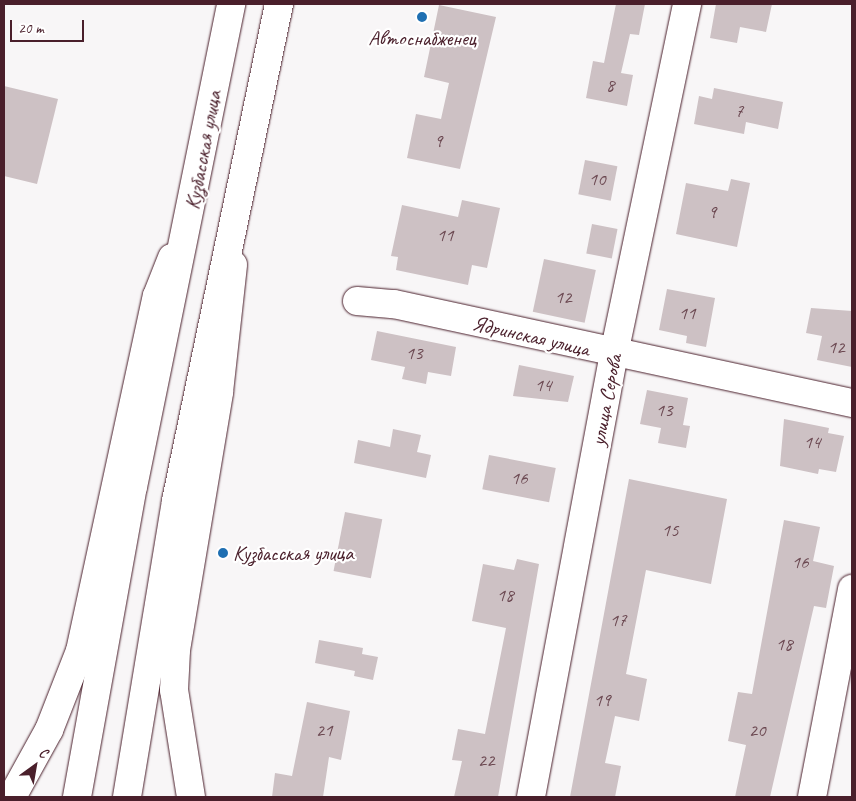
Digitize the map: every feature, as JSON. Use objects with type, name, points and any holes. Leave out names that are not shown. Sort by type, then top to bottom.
[{"type":"street","name":"Кузбасская улица","points":[[77,797],[133,487],[195,196],[231,4]]},
{"type":"street","name":"Кузбасская улица","points":[[127,797],[176,501],[279,4]]},
{"type":"street","name":"улица Серова","points":[[531,797],[614,354],[687,4]]},
{"type":"street","points":[[12,797],[49,730],[78,659],[157,296],[195,196]]},
{"type":"street","points":[[191,797],[174,690],[176,650],[231,304],[236,211]]},
{"type":"street","name":"Ядринская улица","points":[[357,301],[394,304],[614,354],[852,403]]},
{"type":"street","points":[[812,797],[845,678],[852,589]]},
{"type":"building","points":[[616,4],[645,4],[639,35],[630,34],[621,73],[633,75],[627,106],[586,98],[593,61],[604,63]]},
{"type":"building","points":[[716,4],[772,4],[766,32],[740,27],[737,43],[710,38]]},
{"type":"building","points":[[439,5],[496,17],[460,169],[407,158],[416,114],[441,119],[449,83],[424,77]]},
{"type":"building","points":[[4,86],[58,99],[37,184],[4,176]]},
{"type":"building","points":[[714,88],[783,102],[778,129],[746,122],[744,134],[694,124],[699,96],[712,99]]},
{"type":"building","points":[[585,160],[617,166],[611,201],[578,194]]},
{"type":"building","points":[[731,179],[750,183],[737,247],[676,234],[686,183],[728,191]]},
{"type":"building","points":[[462,200],[500,208],[487,268],[472,265],[468,285],[396,270],[398,257],[391,256],[402,205],[458,217]]},
{"type":"building","points":[[592,224],[618,229],[612,258],[586,253]]},
{"type":"building","points":[[544,259],[596,270],[585,323],[533,312]]},
{"type":"building","points":[[667,289],[715,298],[706,347],[686,343],[687,336],[659,330]]},
{"type":"building","points":[[811,308],[852,311],[852,367],[817,360],[822,336],[806,333]]},
{"type":"building","points":[[377,331],[456,347],[451,376],[428,372],[426,384],[402,379],[405,367],[371,360]]},
{"type":"building","points":[[519,365],[574,376],[568,402],[513,396]]},
{"type":"building","points":[[647,390],[688,398],[683,425],[690,426],[686,448],[658,443],[661,428],[640,424]]},
{"type":"building","points":[[784,419],[829,428],[828,433],[844,436],[836,472],[819,469],[818,474],[780,466]]},
{"type":"building","points":[[393,429],[421,435],[417,452],[431,455],[426,478],[354,463],[358,440],[390,447]]},
{"type":"building","points":[[489,455],[556,468],[549,502],[482,489]]},
{"type":"building","points":[[629,479],[727,499],[711,584],[646,570],[626,674],[647,679],[639,721],[615,716],[605,763],[621,766],[615,797],[570,797]]},
{"type":"building","points":[[345,512],[382,519],[371,578],[334,571]]},
{"type":"building","points":[[784,520],[820,527],[813,561],[834,566],[826,608],[814,606],[770,797],[735,797],[746,745],[728,741],[738,692],[752,694]]},
{"type":"building","points":[[517,559],[539,564],[498,797],[454,797],[462,761],[452,760],[458,729],[485,734],[506,628],[472,621],[483,564],[514,570]]},
{"type":"building","points":[[319,640],[363,648],[362,654],[378,657],[373,680],[354,676],[355,671],[315,663]]},
{"type":"building","points":[[307,702],[350,711],[341,760],[329,757],[323,797],[272,797],[275,773],[292,776]]},
{"type":"place","name":"Автоснабженец","points":[[422,17]]},
{"type":"place","name":"Кузбасская улица","points":[[223,553]]}]
